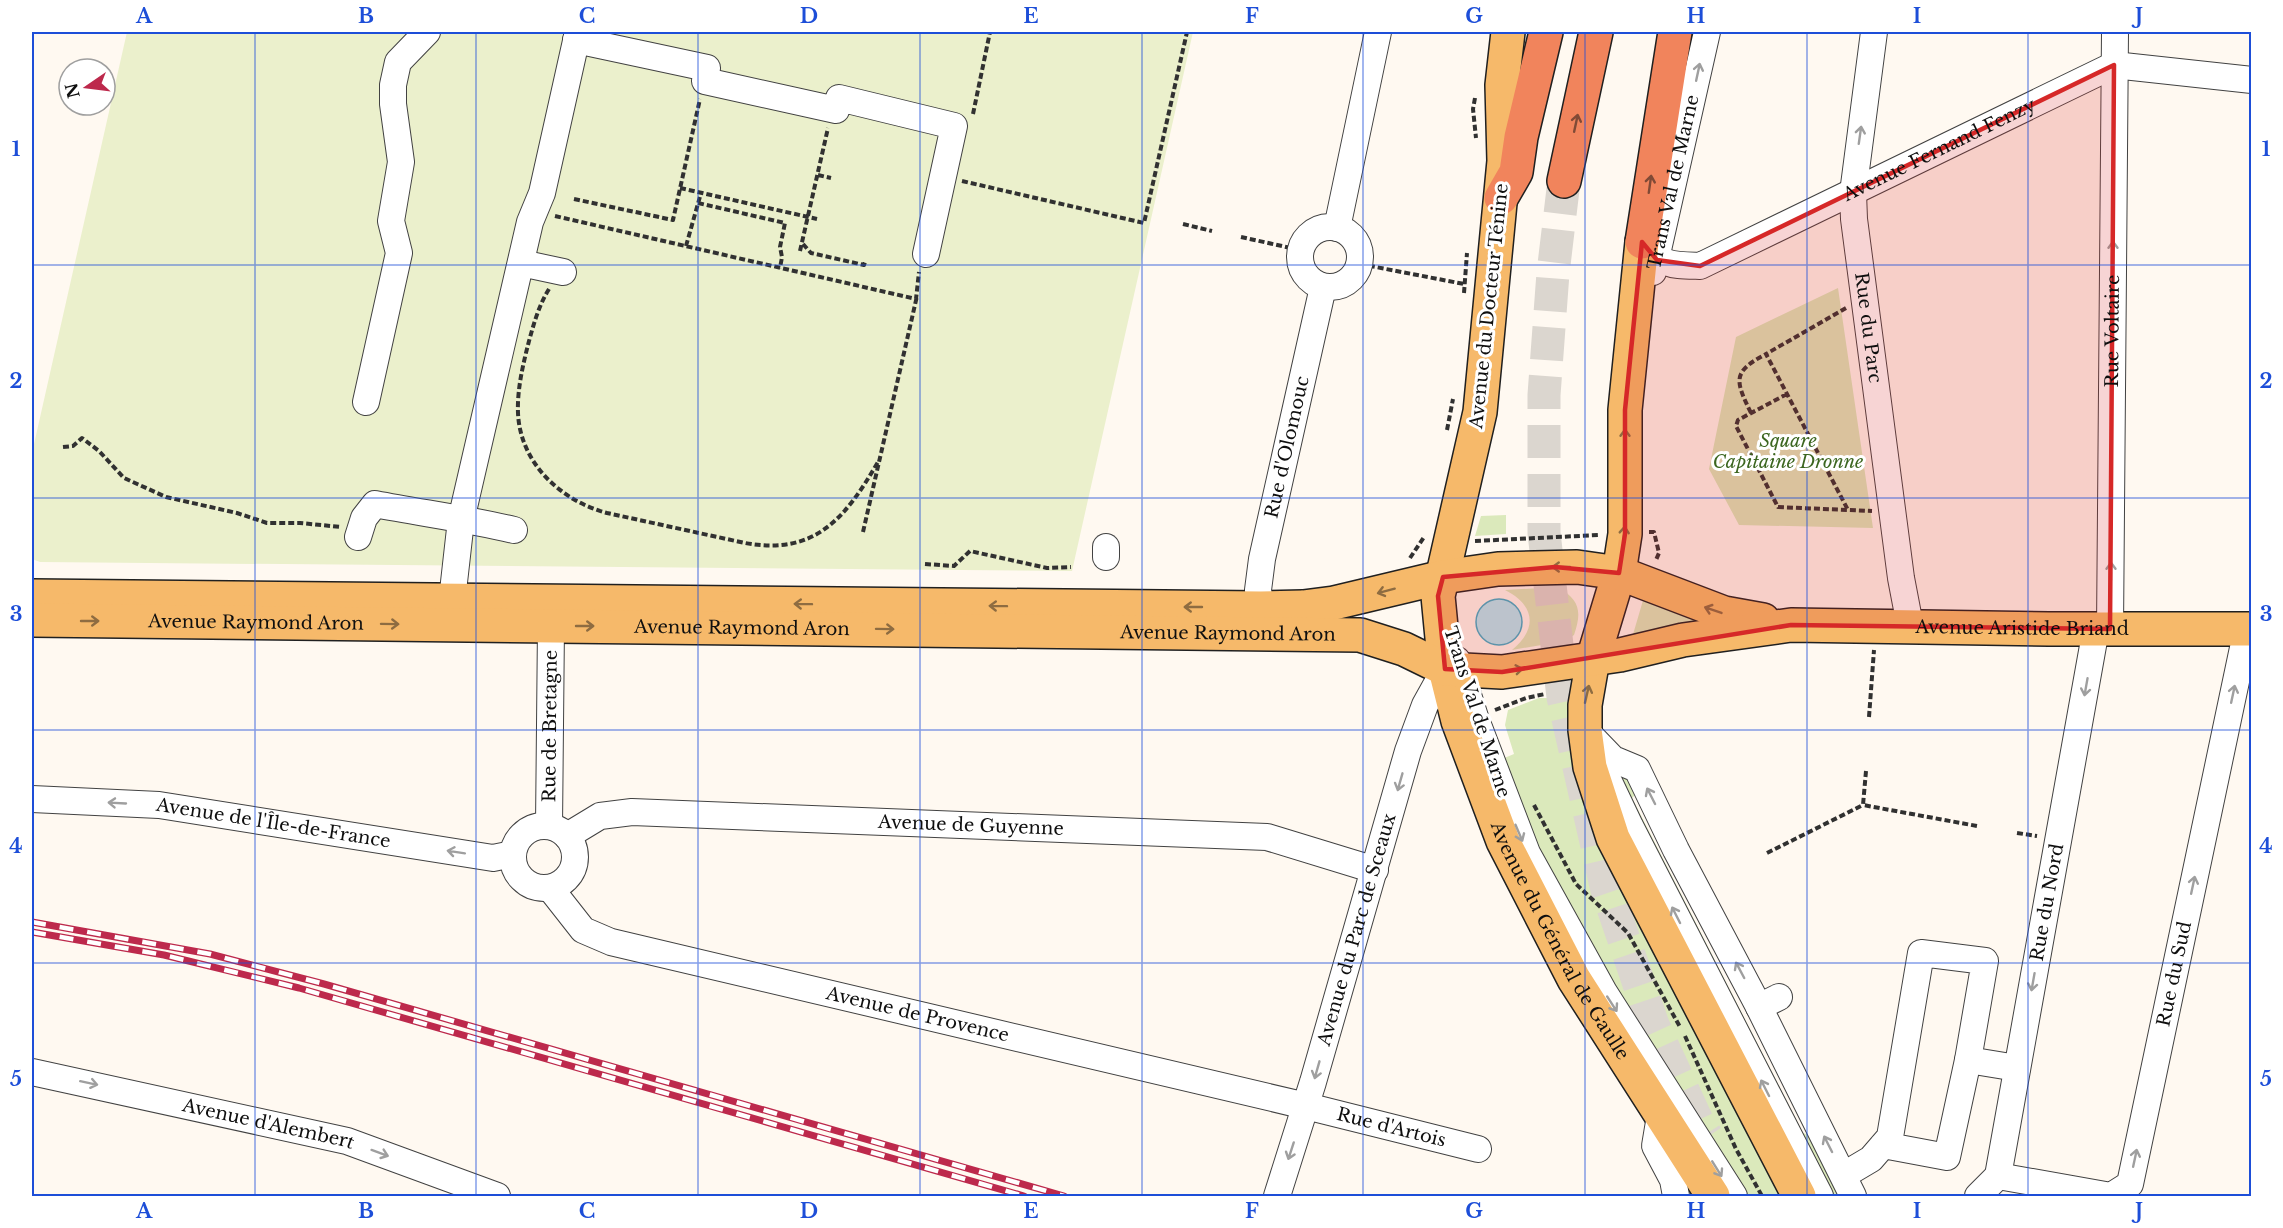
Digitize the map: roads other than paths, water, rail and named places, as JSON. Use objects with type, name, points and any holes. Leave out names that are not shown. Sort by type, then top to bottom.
[{"type":"highway","points":[[1501,198],[1516,172],[1521,137],[1546,32]]},
{"type":"highway","points":[[1574,32],[1553,179],[1596,32]]},
{"type":"highway","points":[[1650,251],[1675,32]]},
{"type":"main road","name":"Avenue du Docteur Ténine","points":[[1453,669],[1438,596],[1480,412],[1504,161],[1502,85],[1508,32]]},
{"type":"main road","points":[[1650,251],[1632,332],[1625,410],[1624,534],[1619,573],[1593,659],[1585,705],[1585,730],[1590,767],[1613,838],[1799,1197]]},
{"type":"main road","name":"Avenue Aristide Briand","points":[[1443,577],[1498,569],[1577,567],[1619,573],[1724,613],[1791,625]]},
{"type":"main road","name":"Avenue Raymond Aron","points":[[32,596],[1261,608],[1303,607],[1334,603],[1443,577]]},
{"type":"main road","name":"Avenue Raymond Aron","points":[[32,620],[1360,635],[1404,649],[1453,669]]},
{"type":"main road","name":"Avenue Aristide Briand","points":[[1453,669],[1502,672],[1593,659],[1683,640],[1791,625],[2249,629]]},
{"type":"main road","name":"Avenue du Général de Gaulle","points":[[1453,669],[1458,721],[1503,841],[1574,979],[1713,1197]]},
{"type":"street","points":[[366,402],[399,254],[392,221],[401,162],[393,104],[393,85],[398,63],[427,32]]},
{"type":"street","points":[[1336,228],[1378,32]]},
{"type":"street","points":[[1443,577],[1437,534],[1467,393],[1480,249],[1504,161],[1524,32]]},
{"type":"street","name":"Trans Val de Marne","points":[[1650,251],[1707,32]]},
{"type":"street","name":"Rue du Parc","points":[[1874,32],[1852,193],[1900,567],[1910,626]]},
{"type":"street","name":"Rue Voltaire","points":[[2103,629],[2115,32]]},
{"type":"street","points":[[452,600],[460,520],[520,263],[534,210],[542,193],[576,34],[707,68],[705,81],[832,110],[836,110],[838,98],[954,126],[927,263]]},
{"type":"street","points":[[2114,65],[2252,80]]},
{"type":"street","name":"Avenue Fernand Fenzy","points":[[1650,251],[1675,265],[1700,266],[2114,65]]},
{"type":"street","points":[[1327,227],[1336,228],[1353,237],[1360,254],[1360,264],[1350,280],[1333,288],[1323,287],[1307,278],[1302,269],[1300,250],[1310,234],[1327,227]]},
{"type":"street","points":[[520,263],[563,272]]},
{"type":"street","name":"Rue d'Olomouc","points":[[1261,608],[1258,590],[1262,559],[1323,287]]},
{"type":"street","points":[[359,533],[376,495],[460,520],[514,530]]},
{"type":"street","name":"Rue de Bretagne","points":[[551,625],[558,831]]},
{"type":"street","name":"Rue du Nord","points":[[1998,1176],[2103,629]]},
{"type":"street","name":"Rue du Sud","points":[[1998,1176],[2111,1196],[2130,1184],[2249,629]]},
{"type":"street","name":"Trans Val de Marne","points":[[1453,669],[1475,717],[1527,853],[1604,992],[1734,1197]]},
{"type":"street","name":"Avenue du Parc de Sceaux","points":[[1277,1197],[1306,1106],[1417,726],[1425,705],[1453,669]]},
{"type":"street","points":[[1585,730],[1613,759],[1637,769],[1695,888],[1769,1002],[1849,1186],[1871,1159],[1883,1145],[1890,1137],[1921,953],[1985,961],[1968,1059],[1947,1157],[1883,1145]]},
{"type":"street","points":[[1585,730],[1630,826],[1820,1197]]},
{"type":"street","name":"Avenue de l'Île-de-France","points":[[32,799],[159,805],[493,858],[513,854]]},
{"type":"street","name":"Avenue de Guyenne","points":[[558,831],[600,816],[632,812],[1255,836],[1266,837],[1375,870]]},
{"type":"street","points":[[539,826],[558,831],[573,844],[575,863],[567,880],[550,888],[540,889],[523,880],[513,864],[516,844],[521,836],[539,826]]},
{"type":"street","name":"Avenue de Provence","points":[[550,888],[583,930],[610,942],[1306,1106]]},
{"type":"street","points":[[1968,1059],[2017,1068]]},
{"type":"street","name":"Avenue d'Alembert","points":[[32,1072],[347,1141],[497,1197]]},
{"type":"street","name":"Rue d'Artois","points":[[1306,1106],[1478,1149]]},
{"type":"street","points":[[1660,1116],[1655,1146],[1673,1180],[1676,1197]]},
{"type":"street","points":[[1978,1197],[1998,1176]]},
{"type":"water","points":[[1499,599],[1508,600],[1516,605],[1521,613],[1521,631],[1516,639],[1508,644],[1499,645],[1490,644],[1482,639],[1477,631],[1476,622],[1477,613],[1482,605],[1490,600]]},
{"type":"tunnel","points":[[1564,181],[1553,273],[1544,395],[1544,533],[1563,697],[1607,890],[1653,1025],[1698,1123],[1707,1137]]},
{"type":"railway","points":[[32,922],[210,954],[324,984],[1064,1196]]},
{"type":"railway","points":[[32,932],[164,955],[299,988],[1024,1196]]},
{"type":"park label","name":"Square Capitaine Dronne","points":[[1788,451]]}]
